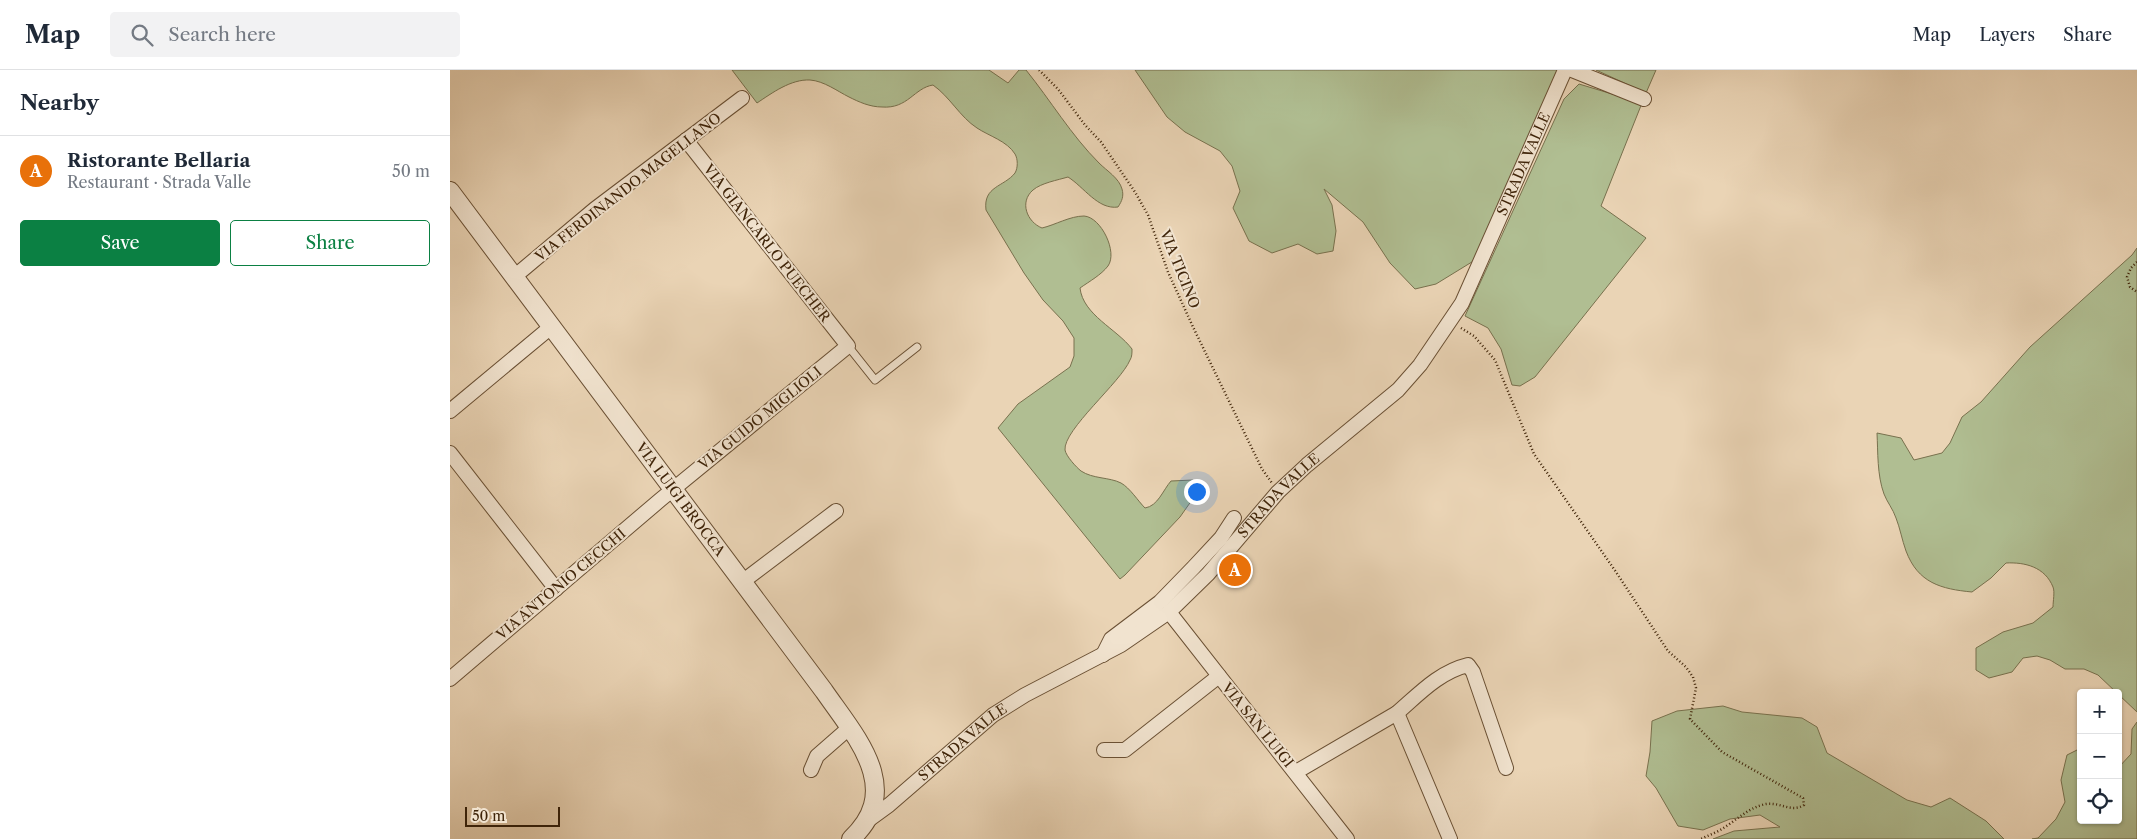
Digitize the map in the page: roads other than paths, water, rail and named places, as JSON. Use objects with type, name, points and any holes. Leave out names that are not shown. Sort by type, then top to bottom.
[{"type":"street","name":"STRADA VALLE","points":[[852,839],[867,820],[889,805],[993,715],[1025,695],[1142,633],[1169,612],[1208,574],[1278,492],[1307,465],[1398,390],[1420,365],[1451,321],[1472,285],[1535,136],[1566,70]]},
{"type":"street","points":[[1572,70],[1644,99]]},
{"type":"street","name":"VIA FERDINANDO MAGELLANO","points":[[514,277],[595,209],[742,98]]},
{"type":"street","name":"VIA GIANCARLO PUECHER","points":[[686,140],[848,346]]},
{"type":"street","name":"VIA LUIGI BROCCA","points":[[450,191],[824,691],[867,755],[873,772],[874,792],[867,820]]},
{"type":"street","points":[[450,411],[551,327]]},
{"type":"street","name":"VIA GUIDO MIGLIOLI","points":[[673,489],[848,346]]},
{"type":"street","points":[[450,453],[556,589]]},
{"type":"street","name":"VIA ANTONIO CECCHI","points":[[450,679],[673,489]]},
{"type":"street","points":[[742,582],[836,511]]},
{"type":"street","points":[[1103,655],[1111,639],[1160,602],[1221,538],[1234,518]]},
{"type":"street","name":"VIA SAN LUIGI","points":[[1169,612],[1296,772],[1340,836]]},
{"type":"street","points":[[1296,772],[1396,713],[1437,678],[1452,669],[1468,665],[1473,672],[1506,768]]},
{"type":"street","points":[[1104,750],[1125,750],[1219,676]]},
{"type":"street","points":[[1396,713],[1450,839]]},
{"type":"street","points":[[811,770],[817,756],[849,728]]},
{"type":"lane","points":[[848,346],[875,380],[917,347]]},
{"type":"place","name":"Ristorante Bellaria","points":[[1235,570]]}]
